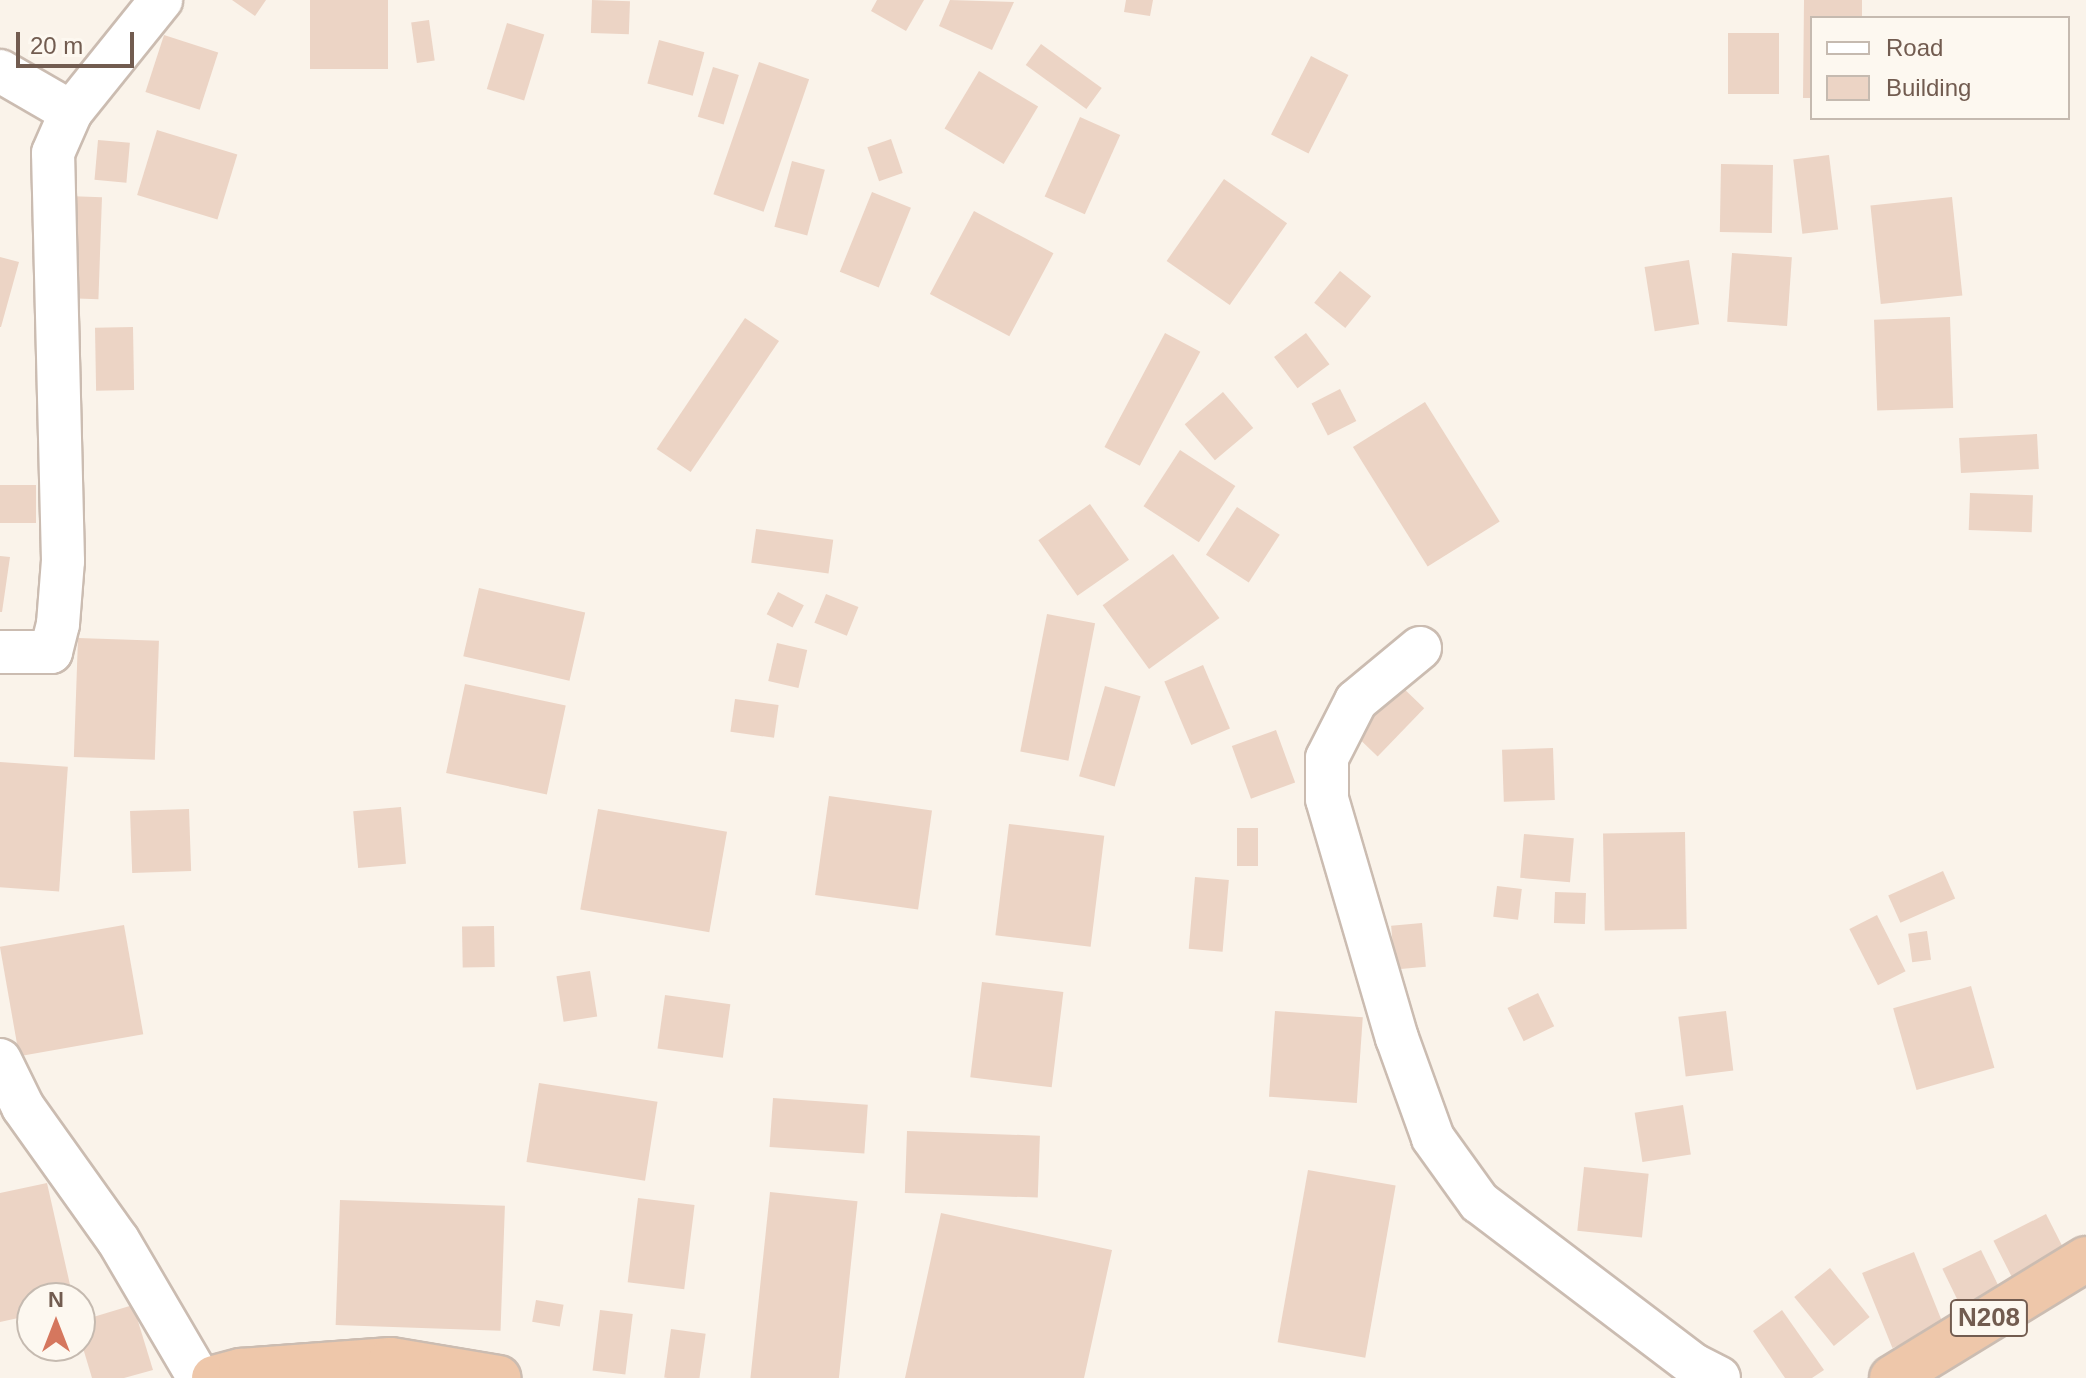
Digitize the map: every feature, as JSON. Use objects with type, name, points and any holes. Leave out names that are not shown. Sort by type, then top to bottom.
[{"type":"highway","name":"N208","points":[[1892,1378],[2086,1259]]},
{"type":"highway","points":[[214,1378],[241,1371],[391,1360],[499,1378]]},
{"type":"street","points":[[0,652],[51,652],[58,624],[63,561],[53,153],[71,112],[161,0]]},
{"type":"street","points":[[0,71],[71,112]]},
{"type":"street","points":[[1420,648],[1356,701],[1327,758],[1327,799],[1397,1038],[1433,1138],[1479,1202],[1694,1365],[1719,1378]]},
{"type":"street","points":[[0,1060],[23,1107],[118,1240],[199,1378]]},
{"type":"building","points":[[232,0],[266,0],[255,16]]},
{"type":"building","points":[[310,0],[388,0],[388,69],[310,69]]},
{"type":"building","points":[[592,0],[630,1],[629,34],[591,33]]},
{"type":"building","points":[[877,0],[924,0],[906,31],[871,11]]},
{"type":"building","points":[[950,0],[1014,2],[992,50],[939,26]]},
{"type":"building","points":[[1126,0],[1153,0],[1150,16],[1124,12]]},
{"type":"building","points":[[1804,0],[1862,0],[1862,16],[1810,16],[1810,98],[1803,98]]},
{"type":"building","points":[[429,20],[435,61],[417,63],[411,23]]},
{"type":"building","points":[[507,23],[544,34],[524,100],[487,89]]},
{"type":"building","points":[[1728,33],[1779,33],[1779,94],[1728,94]]},
{"type":"building","points":[[164,35],[218,53],[200,110],[145,92]]},
{"type":"building","points":[[659,40],[704,52],[693,96],[647,83]]},
{"type":"building","points":[[1041,44],[1102,88],[1086,109],[1026,65]]},
{"type":"building","points":[[1311,56],[1348,75],[1308,153],[1271,134]]},
{"type":"building","points":[[759,62],[809,79],[764,212],[713,194]]},
{"type":"building","points":[[713,67],[739,75],[724,125],[698,117]]},
{"type":"building","points":[[979,71],[1038,107],[1004,164],[944,128]]},
{"type":"building","points":[[1080,117],[1120,135],[1085,214],[1045,196]]},
{"type":"building","points":[[157,130],[237,155],[217,220],[137,195]]},
{"type":"building","points":[[891,139],[903,173],[879,181],[867,147]]},
{"type":"building","points":[[98,140],[130,143],[126,183],[95,180]]},
{"type":"building","points":[[1829,155],[1838,229],[1802,234],[1793,159]]},
{"type":"building","points":[[792,161],[825,170],[807,235],[774,227]]},
{"type":"building","points":[[1721,164],[1773,165],[1772,233],[1720,232]]},
{"type":"building","points":[[1224,179],[1287,223],[1230,305],[1167,261]]},
{"type":"building","points":[[872,192],[911,208],[879,287],[840,272]]},
{"type":"building","points":[[67,196],[102,197],[98,299],[63,298]]},
{"type":"building","points":[[1952,197],[1962,295],[1881,304],[1870,206]]},
{"type":"building","points":[[974,211],[1053,253],[1009,336],[930,294]]},
{"type":"building","points":[[1732,253],[1792,257],[1787,326],[1727,322]]},
{"type":"building","points":[[0,257],[19,262],[1,327],[0,327]]},
{"type":"building","points":[[1689,260],[1699,324],[1655,331],[1645,267]]},
{"type":"building","points":[[1340,271],[1371,296],[1345,328],[1314,303]]},
{"type":"building","points":[[1950,317],[1953,408],[1877,411],[1874,320]]},
{"type":"building","points":[[745,318],[779,341],[691,472],[657,449]]},
{"type":"building","points":[[133,327],[134,390],[96,391],[95,328]]},
{"type":"building","points":[[1165,333],[1200,352],[1140,466],[1104,447]]},
{"type":"building","points":[[1306,333],[1329,364],[1298,388],[1274,357]]},
{"type":"building","points":[[1340,389],[1356,421],[1328,436],[1311,404]]},
{"type":"building","points":[[1223,392],[1253,428],[1215,460],[1185,424]]},
{"type":"building","points":[[1425,402],[1500,522],[1428,567],[1353,447]]},
{"type":"building","points":[[2037,434],[2039,469],[1961,473],[1959,438]]},
{"type":"building","points":[[1180,450],[1235,486],[1199,542],[1144,506]]},
{"type":"building","points":[[0,485],[36,485],[36,523],[0,523]]},
{"type":"building","points":[[1970,493],[2033,495],[2032,532],[1969,530]]},
{"type":"building","points":[[1090,504],[1129,560],[1077,596],[1038,540]]},
{"type":"building","points":[[1237,507],[1280,535],[1249,583],[1206,555]]},
{"type":"building","points":[[756,529],[833,540],[829,574],[751,563]]},
{"type":"building","points":[[1173,554],[1219,618],[1149,669],[1103,605]]},
{"type":"building","points":[[0,556],[10,557],[2,612],[0,612]]},
{"type":"building","points":[[479,588],[585,613],[569,681],[463,656]]},
{"type":"building","points":[[778,592],[804,605],[792,627],[767,614]]},
{"type":"building","points":[[826,594],[858,607],[847,636],[814,623]]},
{"type":"building","points":[[1047,614],[1095,623],[1068,761],[1020,751]]},
{"type":"building","points":[[78,638],[159,641],[155,760],[74,757]]},
{"type":"building","points":[[777,643],[807,650],[798,688],[768,681]]},
{"type":"building","points":[[1203,665],[1230,729],[1191,745],[1164,681]]},
{"type":"building","points":[[465,684],[566,705],[547,794],[446,773]]},
{"type":"building","points":[[1399,684],[1424,708],[1378,757],[1352,732]]},
{"type":"building","points":[[1105,686],[1141,696],[1115,787],[1079,776]]},
{"type":"building","points":[[735,699],[779,705],[774,738],[730,732]]},
{"type":"building","points":[[1276,730],[1295,783],[1251,799],[1232,746]]},
{"type":"building","points":[[1553,748],[1555,800],[1504,802],[1502,750]]},
{"type":"building","points":[[0,762],[68,767],[59,891],[0,887]]},
{"type":"building","points":[[829,796],[932,810],[918,910],[815,895]]},
{"type":"building","points":[[401,807],[406,864],[358,868],[353,811]]},
{"type":"building","points":[[189,809],[191,871],[132,873],[130,811]]},
{"type":"building","points":[[598,809],[727,832],[709,932],[580,909]]},
{"type":"building","points":[[1009,824],[1104,836],[1091,947],[995,935]]},
{"type":"building","points":[[1237,828],[1258,828],[1258,866],[1237,866]]},
{"type":"building","points":[[1685,832],[1687,929],[1605,930],[1603,833]]},
{"type":"building","points":[[1524,834],[1574,838],[1570,882],[1520,878]]},
{"type":"building","points":[[1943,871],[1955,898],[1900,923],[1888,895]]},
{"type":"building","points":[[1195,877],[1229,880],[1223,952],[1189,949]]},
{"type":"building","points":[[1497,886],[1522,889],[1518,920],[1493,917]]},
{"type":"building","points":[[1555,892],[1586,893],[1585,924],[1554,923]]},
{"type":"building","points":[[1877,915],[1906,971],[1878,985],[1849,929]]},
{"type":"building","points":[[1422,923],[1426,967],[1395,970],[1391,926]]},
{"type":"building","points":[[124,925],[143,1034],[19,1056],[0,947]]},
{"type":"building","points":[[494,926],[495,967],[463,968],[462,927]]},
{"type":"building","points":[[1927,931],[1931,960],[1912,962],[1908,934]]},
{"type":"building","points":[[590,971],[597,1016],[564,1022],[556,976]]},
{"type":"building","points":[[982,982],[1063,992],[1052,1087],[970,1077]]},
{"type":"building","points":[[1971,986],[1994,1068],[1917,1090],[1893,1008]]},
{"type":"building","points":[[1538,993],[1554,1026],[1524,1041],[1507,1008]]},
{"type":"building","points":[[665,995],[730,1004],[723,1058],[657,1048]]},
{"type":"building","points":[[1275,1011],[1363,1017],[1357,1103],[1269,1097]]},
{"type":"building","points":[[1726,1011],[1733,1071],[1686,1076],[1678,1017]]},
{"type":"building","points":[[539,1083],[658,1102],[645,1181],[526,1162]]},
{"type":"building","points":[[773,1098],[868,1105],[864,1154],[770,1147]]},
{"type":"building","points":[[1683,1105],[1691,1154],[1642,1162],[1635,1113]]},
{"type":"building","points":[[907,1131],[1040,1136],[1038,1198],[905,1193]]},
{"type":"building","points":[[1584,1167],[1649,1174],[1642,1237],[1577,1231]]},
{"type":"building","points":[[1308,1170],[1396,1185],[1365,1358],[1278,1342]]},
{"type":"building","points":[[47,1183],[69,1282],[16,1282],[16,1318],[0,1322],[0,1193]]},
{"type":"building","points":[[770,1192],[858,1201],[839,1378],[750,1378]]},
{"type":"building","points":[[638,1198],[695,1205],[684,1289],[628,1282]]},
{"type":"building","points":[[340,1200],[505,1206],[501,1331],[336,1325]]},
{"type":"building","points":[[941,1213],[1112,1250],[1084,1378],[905,1378]]},
{"type":"building","points":[[2046,1214],[2065,1251],[2012,1278],[1993,1241]]},
{"type":"building","points":[[1981,1250],[2000,1289],[1961,1307],[1942,1269]]},
{"type":"building","points":[[1914,1252],[1944,1327],[1892,1348],[1862,1273]]},
{"type":"building","points":[[1830,1268],[1870,1317],[1834,1346],[1794,1297]]},
{"type":"building","points":[[536,1300],[564,1305],[560,1327],[532,1322]]},
{"type":"building","points":[[133,1305],[153,1370],[124,1378],[92,1378],[87,1362],[96,1362],[96,1316]]},
{"type":"building","points":[[600,1310],[633,1314],[625,1375],[593,1371]]},
{"type":"building","points":[[1782,1310],[1824,1370],[1812,1378],[1785,1378],[1753,1331]]},
{"type":"building","points":[[671,1329],[706,1334],[699,1378],[664,1378]]}]
